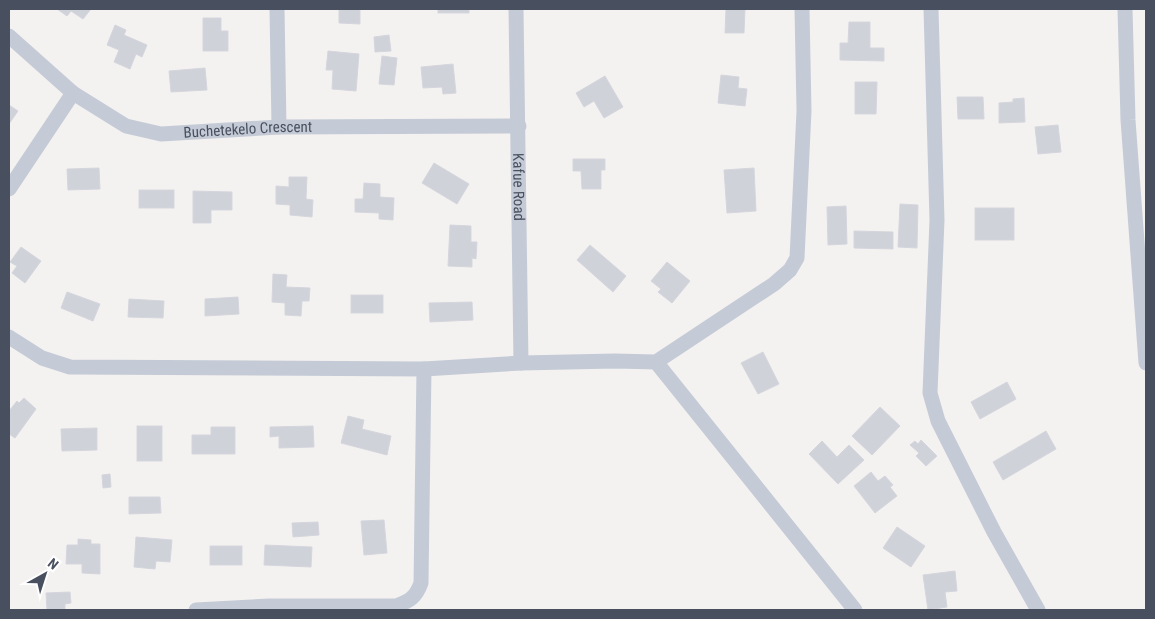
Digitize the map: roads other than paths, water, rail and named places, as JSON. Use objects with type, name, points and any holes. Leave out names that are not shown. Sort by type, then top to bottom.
[{"type":"street","points":[[277,9],[279,127]]},
{"type":"street","name":"Kafue Road","points":[[516,9],[521,363]]},
{"type":"street","points":[[10,340],[42,358],[70,367],[424,369],[521,363],[656,362],[774,284],[790,270],[797,258],[804,111],[802,9]]},
{"type":"street","points":[[931,9],[937,220],[930,393],[942,429],[994,532],[1038,610]]},
{"type":"street","points":[[1125,9],[1128,120],[1146,363]]},
{"type":"street","name":"Buchetekelo Crescent","points":[[9,36],[73,93],[126,126],[161,134],[279,127],[519,126]]},
{"type":"street","points":[[9,189],[73,93]]},
{"type":"street","points":[[656,362],[854,610]]},
{"type":"street","points":[[196,610],[396,606],[408,602],[417,595],[422,583],[424,369]]}]
